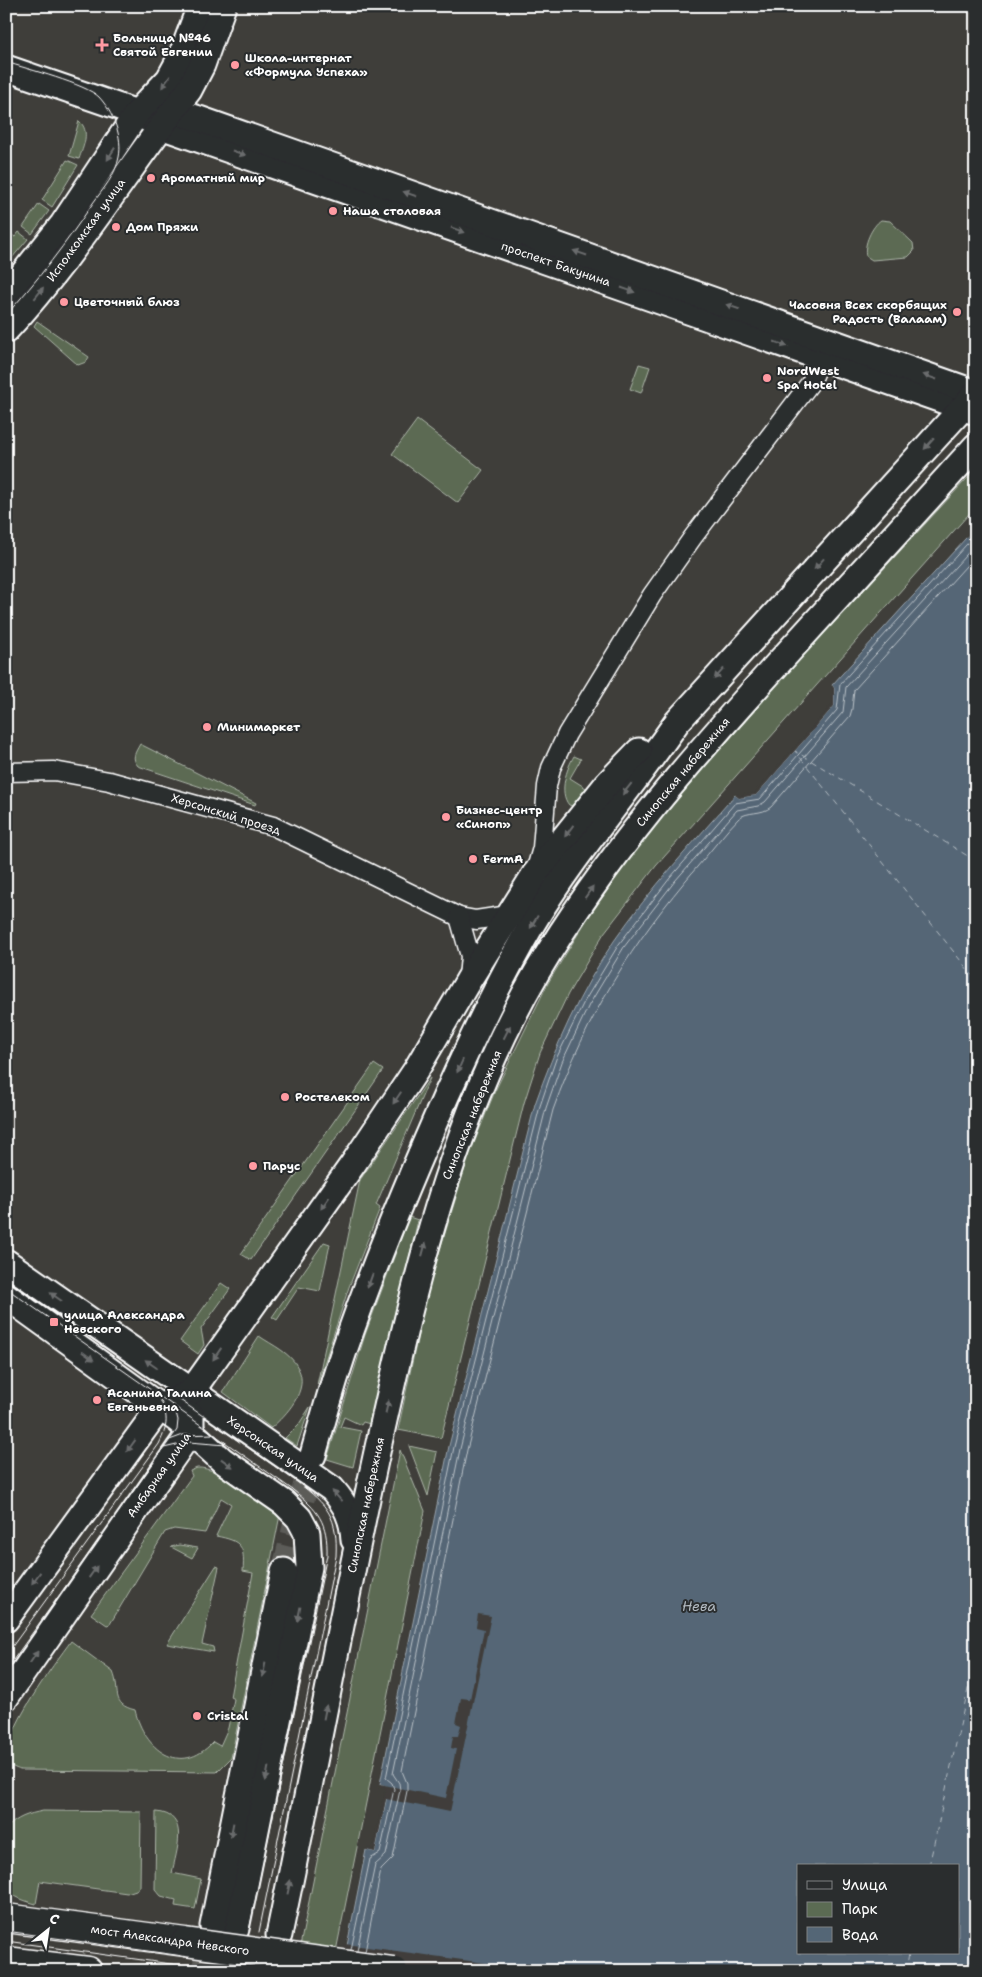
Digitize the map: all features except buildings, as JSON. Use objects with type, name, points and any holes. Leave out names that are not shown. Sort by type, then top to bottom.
[{"type":"main road","name":"Исполкомская улица","points":[[6,295],[62,224],[137,113],[160,92],[176,68],[200,6]]},
{"type":"main road","name":"Исполкомская улица","points":[[6,330],[32,301],[82,237],[189,90],[199,71],[223,6]]},
{"type":"main road","name":"проспект Бакунина","points":[[6,68],[137,113],[167,118],[972,402]]},
{"type":"main road","points":[[313,1455],[345,1349],[396,1213],[501,978],[533,922],[567,871],[676,722],[972,402]]},
{"type":"main road","name":"Синопская набережная","points":[[279,1935],[355,1557],[413,1289],[431,1224],[455,1153],[481,1086],[535,976],[574,912],[629,835],[690,760],[976,446]]},
{"type":"main road","points":[[6,1619],[160,1407],[191,1392],[406,1086],[534,874],[608,783],[644,746],[676,722]]},
{"type":"main road","name":"Херсонская улица","points":[[6,1262],[332,1489],[347,1506],[354,1527],[355,1557]]},
{"type":"main road","points":[[6,1296],[192,1430],[222,1460],[284,1503],[299,1518],[307,1533],[309,1566],[224,1927],[284,1571]]},
{"type":"main road","name":"Амбарная улица","points":[[6,1697],[192,1430],[191,1392]]},
{"type":"main road","name":"мост Александра Невского","points":[[7,1918],[393,1971]]},
{"type":"main road","points":[[14,1964],[88,1971]]},
{"type":"street","points":[[534,874],[542,848],[547,786],[551,768],[567,734],[634,621],[693,537],[811,382],[825,350]]},
{"type":"street","name":"Херсонский проезд","points":[[6,772],[54,771],[109,780],[273,826],[458,917],[476,920],[509,915]]},
{"type":"street","points":[[458,917],[470,956],[468,981]]},
{"type":"green space","points":[[79,121],[85,129],[85,134],[79,159],[69,156]]},
{"type":"green space","points":[[67,160],[78,165],[52,207],[42,200]]},
{"type":"green space","points":[[39,204],[49,211],[32,234],[23,227]]},
{"type":"green space","points":[[881,220],[890,221],[913,243],[914,251],[908,257],[872,260],[866,256],[865,252],[869,236]]},
{"type":"green space","points":[[6,231],[15,237],[19,232],[28,239],[6,265]]},
{"type":"green space","points":[[37,321],[89,357],[86,362],[78,365],[34,326]]},
{"type":"green space","points":[[639,364],[650,367],[641,393],[630,389]]},
{"type":"green space","points":[[417,420],[483,470],[458,503],[392,454]]},
{"type":"green space","points":[[976,469],[976,506],[656,866],[604,933],[568,994],[540,1053],[524,1103],[441,1438],[398,1430],[427,1292],[468,1158],[495,1091],[548,983],[586,921],[637,848],[702,770],[801,658]]},
{"type":"green space","points":[[140,744],[256,803],[255,805],[138,766],[134,758]]},
{"type":"green space","points":[[574,756],[581,759],[570,778],[586,788],[573,806],[569,805],[566,800],[564,787],[566,773]]},
{"type":"green space","points":[[374,1064],[383,1070],[251,1260],[241,1254]]},
{"type":"green space","points":[[430,1078],[376,1205],[380,1208],[349,1287],[317,1385],[360,1180]]},
{"type":"green space","points":[[409,1217],[418,1220],[370,1424],[363,1422],[361,1425],[344,1417],[340,1427],[361,1431],[353,1467],[327,1459],[365,1335]]},
{"type":"green space","points":[[324,1242],[330,1244],[320,1291],[299,1287],[277,1320],[272,1317]]},
{"type":"green space","points":[[221,1283],[230,1289],[201,1329],[204,1345],[198,1354],[180,1341]]},
{"type":"green space","points":[[259,1336],[291,1358],[301,1376],[301,1385],[295,1401],[271,1428],[223,1392]]},
{"type":"green space","points":[[310,1407],[297,1446],[285,1438],[299,1424]]},
{"type":"green space","points":[[409,1446],[437,1452],[428,1496]]},
{"type":"green space","points":[[400,1450],[425,1511],[332,1971],[295,1971]]},
{"type":"green space","points":[[197,1468],[206,1469],[228,1479],[280,1515],[231,1758],[217,1772],[20,1770],[12,1766],[8,1762],[8,1750],[12,1735],[20,1718],[30,1700],[71,1641],[113,1672],[119,1700],[122,1704],[135,1710],[146,1737],[155,1747],[165,1754],[176,1758],[188,1758],[201,1753],[213,1742],[220,1746],[228,1728],[234,1699],[230,1697],[253,1573],[243,1571],[242,1550],[236,1542],[216,1536],[231,1504],[221,1498],[205,1533],[174,1529],[165,1532],[110,1624],[107,1625],[91,1614],[192,1476],[190,1471]]},
{"type":"green space","points":[[179,1545],[198,1548],[192,1558],[171,1547]]},
{"type":"green space","points":[[216,1566],[219,1567],[202,1644],[213,1647],[214,1652],[167,1644]]},
{"type":"green space","points":[[43,1811],[141,1812],[140,1887],[127,1893],[40,1881],[36,1904],[20,1899],[9,1892],[6,1889],[6,1829],[23,1817]]},
{"type":"green space","points":[[156,1812],[167,1814],[174,1819],[177,1827],[179,1835],[178,1845],[172,1873],[201,1879],[195,1909],[175,1906],[176,1900],[161,1896],[155,1889]]},
{"type":"water","name":"Нева","points":[[976,527],[976,1971],[342,1971],[366,1850],[375,1852],[389,1787],[380,1784],[449,1446],[535,1104],[543,1083],[579,1000],[614,941],[642,903],[735,795],[739,798],[756,795],[834,706],[834,688],[832,685]]},
{"type":"pier","points":[[832,685],[834,688],[834,706],[756,795],[739,798],[735,795],[755,793],[832,705]]},
{"type":"pier","points":[[478,1614],[491,1616],[450,1812],[386,1799],[375,1852],[366,1850],[367,1848],[373,1849],[386,1788],[379,1787],[380,1784],[446,1798],[456,1749],[451,1748],[453,1736],[458,1736],[461,1725],[456,1723],[461,1698],[470,1699],[484,1629],[476,1627]]},
{"type":"pier","points":[[345,1944],[543,1971],[339,1971]]},
{"type":"ferry route","points":[[976,861],[795,751],[976,980]]},
{"type":"ferry route","points":[[929,1864],[976,1653]]},
{"type":"ferry route","points":[[906,1971],[909,1954]]},
{"type":"tunnel","points":[[284,1571],[313,1455]]},
{"type":"tunnel","points":[[204,1971],[213,1926]]},
{"type":"tunnel","points":[[226,1971],[236,1929]]},
{"type":"tram line","points":[[6,62],[69,82],[92,92],[99,97],[109,110],[116,125],[120,141],[117,164],[105,187],[52,260],[6,315]]},
{"type":"tram line","points":[[6,1278],[297,1482],[323,1505],[333,1522],[336,1556],[259,1932]]},
{"type":"tram line","points":[[6,1288],[293,1490],[309,1504],[323,1525],[326,1534],[327,1555],[249,1931]]},
{"type":"tram line","points":[[6,1655],[159,1444],[166,1426],[166,1415],[159,1398]]},
{"type":"tram line","points":[[6,1670],[177,1430],[178,1420],[174,1405]]},
{"type":"tram line","points":[[167,1441],[183,1435],[214,1434]]},
{"type":"tram line","points":[[164,1448],[189,1442],[226,1445]]},
{"type":"tram line","points":[[6,1931],[289,1971]]},
{"type":"tram line","points":[[6,1941],[221,1971]]},
{"type":"place","name":"Больница №46 Святой Евгении","points":[[102,45]]},
{"type":"place","name":"Школа-интернат «Формула Успеха»","points":[[235,65]]},
{"type":"place","name":"Ароматный мир","points":[[151,178]]},
{"type":"place","name":"Наша столовая","points":[[333,211]]},
{"type":"place","name":"Дом Пряжи","points":[[116,227]]},
{"type":"place","name":"Цветочный блюз","points":[[64,302]]},
{"type":"place","name":"Часовня Всех скорбящих Радость (Валаам)","points":[[957,312]]},
{"type":"place","name":"NordWest Spa Hotel","points":[[767,378]]},
{"type":"place","name":"Минимаркет","points":[[207,727]]},
{"type":"place","name":"Бизнес-центр «Синоп»","points":[[446,817]]},
{"type":"place","name":"FermA","points":[[473,859]]},
{"type":"place","name":"Ростелеком","points":[[285,1097]]},
{"type":"place","name":"Парус","points":[[253,1166]]},
{"type":"place","name":"улица Александра Невского","points":[[54,1322]]},
{"type":"place","name":"Асанина Галина Евгеньевна","points":[[97,1400]]},
{"type":"place","name":"Cristal","points":[[197,1716]]}]
